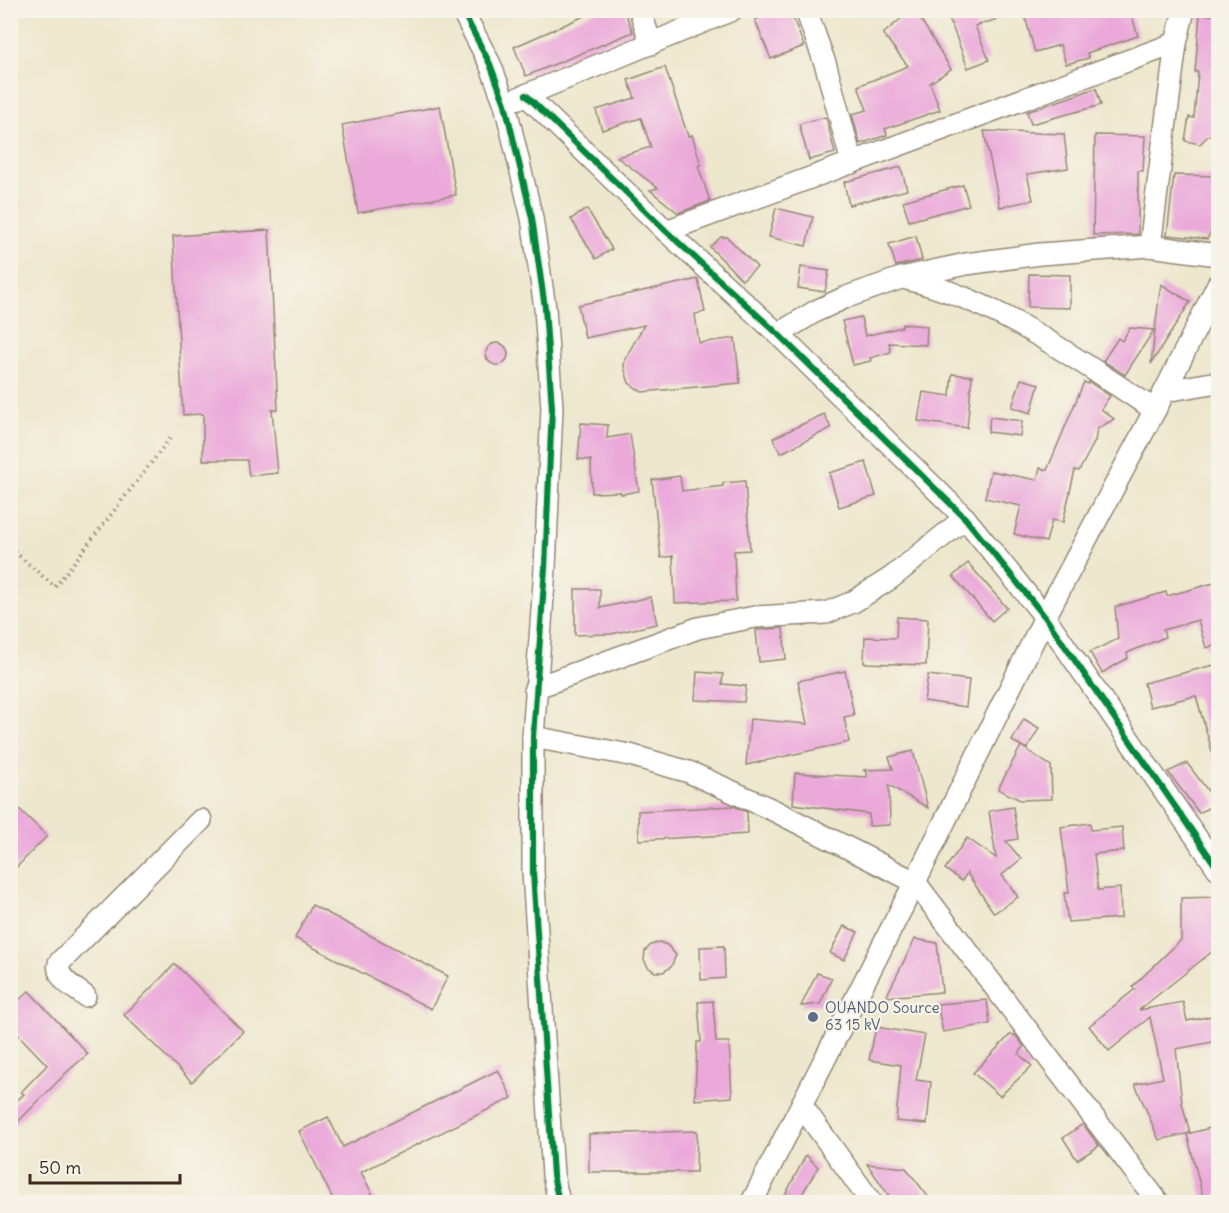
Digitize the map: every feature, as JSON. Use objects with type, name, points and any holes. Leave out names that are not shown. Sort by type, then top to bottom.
[{"type":"street","points":[[462,10],[489,64],[505,104],[532,218],[545,308],[552,408],[545,568],[532,737],[534,883],[553,1175],[559,1203]]},
{"type":"street","points":[[640,10],[651,44]]},
{"type":"street","points":[[505,104],[732,10]]},
{"type":"street","points":[[806,10],[825,66],[852,163]]},
{"type":"street","points":[[1150,246],[1176,43],[1184,10]]},
{"type":"street","points":[[666,231],[1176,43]]},
{"type":"street","points":[[526,95],[666,231],[778,334],[965,518],[1045,618],[1218,869]]},
{"type":"street","points":[[778,334],[816,311],[844,298],[901,278],[966,264],[1040,254],[1150,246],[1218,255]]},
{"type":"street","points":[[901,278],[941,287],[990,310],[1041,337],[1155,410]]},
{"type":"street","points":[[752,1203],[915,882],[1045,618],[1165,391],[1218,284]]},
{"type":"street","points":[[1165,391],[1218,382]]},
{"type":"street","points":[[535,688],[698,628],[754,616],[826,614],[853,602],[891,578],[965,518]]},
{"type":"street","points":[[532,737],[630,754],[689,772],[775,811],[915,882],[1158,1203]]},
{"type":"street","points":[[85,996],[59,975],[57,969],[59,963],[201,820]]},
{"type":"street","points":[[802,1106],[871,1203]]},
{"type":"path","points":[[10,548],[55,587],[172,436]]},
{"type":"building","points":[[598,10],[624,10],[633,32],[526,76],[514,47]]},
{"type":"building","points":[[778,10],[790,10],[804,46],[771,59],[755,20]]},
{"type":"building","points":[[911,10],[915,10],[951,69],[930,83],[940,110],[885,129],[887,135],[860,144],[852,114],[867,110],[858,86],[908,66],[883,34]]},
{"type":"building","points":[[946,10],[1013,10],[1014,14],[975,26],[989,60],[968,68]]},
{"type":"building","points":[[1023,10],[1087,10],[1088,17],[1108,10],[1130,10],[1138,36],[1087,53],[1089,58],[1066,64],[1060,45],[1035,52]]},
{"type":"building","points":[[1200,14],[1218,16],[1218,137],[1209,135],[1200,144],[1185,141],[1189,117],[1194,118]]},
{"type":"building","points":[[665,67],[688,136],[692,135],[701,165],[698,166],[710,201],[678,213],[650,190],[658,188],[617,157],[651,147],[641,118],[602,130],[596,110],[635,98],[628,80]]},
{"type":"building","points":[[1096,88],[1101,105],[1031,124],[1027,112]]},
{"type":"building","points":[[440,106],[456,195],[358,213],[342,125]]},
{"type":"building","points":[[826,117],[835,153],[809,160],[799,124]]},
{"type":"building","points":[[984,131],[1064,134],[1068,168],[1027,174],[1033,200],[1000,207]]},
{"type":"building","points":[[1095,135],[1145,136],[1143,171],[1138,171],[1138,234],[1093,235]]},
{"type":"building","points":[[901,167],[907,190],[849,205],[844,182]]},
{"type":"building","points":[[1174,175],[1218,176],[1218,218],[1207,239],[1167,235]]},
{"type":"building","points":[[963,185],[969,205],[909,221],[903,201]]},
{"type":"building","points":[[776,208],[813,217],[806,246],[769,237]]},
{"type":"building","points":[[587,209],[612,249],[596,259],[571,219]]},
{"type":"building","points":[[269,230],[278,410],[272,410],[278,473],[249,476],[247,460],[203,460],[203,414],[183,415],[173,236]]},
{"type":"building","points":[[916,236],[922,260],[896,266],[889,244]]},
{"type":"building","points":[[721,237],[727,237],[757,267],[742,280],[710,247]]},
{"type":"building","points":[[801,267],[829,271],[825,292],[798,288]]},
{"type":"building","points":[[1029,274],[1070,275],[1070,308],[1028,307]]},
{"type":"building","points":[[698,279],[705,312],[695,314],[699,343],[735,338],[740,383],[642,392],[629,383],[624,367],[625,359],[644,325],[585,338],[578,305]]},
{"type":"building","points":[[1161,284],[1190,302],[1151,364],[1159,297]]},
{"type":"building","points":[[861,317],[865,336],[902,327],[902,324],[927,326],[926,345],[889,343],[891,352],[870,358],[871,361],[853,365],[842,321]]},
{"type":"building","points":[[1130,328],[1154,330],[1125,375],[1103,361],[1118,338],[1122,341]]},
{"type":"building","points":[[497,343],[505,346],[508,354],[505,362],[497,365],[489,362],[486,354],[489,346]]},
{"type":"building","points":[[952,374],[972,376],[967,428],[918,421],[923,392],[950,396]]},
{"type":"building","points":[[1021,379],[1039,384],[1031,413],[1012,407]]},
{"type":"building","points":[[1084,382],[1088,384],[1089,382],[1110,396],[1101,409],[1114,419],[1097,429],[1095,441],[1079,471],[1075,470],[1063,522],[1052,520],[1046,542],[1014,534],[1021,506],[985,498],[991,471],[1037,480],[1040,468],[1047,470]]},
{"type":"building","points":[[824,414],[831,428],[781,453],[773,438]]},
{"type":"building","points":[[990,417],[1022,421],[1020,436],[988,432]]},
{"type":"building","points":[[581,423],[608,425],[607,438],[630,434],[639,491],[621,494],[621,492],[592,493],[591,460],[578,459]]},
{"type":"building","points":[[866,462],[876,496],[839,507],[829,473]]},
{"type":"building","points":[[680,476],[682,491],[745,481],[750,550],[734,551],[736,601],[675,603],[673,556],[661,558],[652,480]]},
{"type":"building","points":[[968,563],[1007,608],[992,621],[953,576]]},
{"type":"building","points":[[1214,583],[1218,603],[1218,644],[1206,648],[1198,620],[1163,630],[1165,637],[1127,653],[1128,658],[1102,673],[1090,652],[1118,639],[1115,607],[1166,592],[1167,596]]},
{"type":"building","points":[[575,589],[600,589],[600,608],[651,597],[657,624],[611,634],[575,635]]},
{"type":"building","points":[[897,617],[928,619],[926,665],[864,663],[865,637],[896,638]]},
{"type":"building","points":[[783,628],[786,659],[759,662],[756,630]]},
{"type":"building","points":[[1218,664],[1218,758],[1214,758],[1196,696],[1150,707],[1144,683]]},
{"type":"building","points":[[845,671],[854,715],[844,717],[849,742],[746,765],[750,719],[807,724],[798,681]]},
{"type":"building","points":[[697,672],[723,674],[722,684],[746,686],[744,702],[695,700]]},
{"type":"building","points":[[928,675],[969,680],[966,707],[924,701]]},
{"type":"building","points":[[1024,719],[1039,728],[1027,749],[1012,741]]},
{"type":"building","points":[[1021,746],[1051,766],[1052,799],[1020,800],[998,789]]},
{"type":"building","points":[[913,751],[928,808],[889,785],[890,825],[869,826],[869,814],[793,804],[795,773],[867,777],[867,772],[863,770],[893,769],[889,757]]},
{"type":"building","points":[[1187,763],[1217,803],[1199,813],[1168,772]]},
{"type":"building","points":[[10,800],[47,836],[10,874]]},
{"type":"building","points":[[734,806],[747,812],[748,834],[639,840],[638,811]]},
{"type":"building","points":[[1013,807],[1018,839],[1006,841],[1021,859],[1002,875],[1018,897],[994,913],[967,873],[962,881],[945,869],[967,838],[996,858],[989,811]]},
{"type":"building","points":[[1090,823],[1091,830],[1122,827],[1124,851],[1094,854],[1098,890],[1120,888],[1121,918],[1068,922],[1064,893],[1069,893],[1061,827]]},
{"type":"building","points":[[1218,897],[1218,947],[1139,1010],[1183,1002],[1187,1021],[1212,1016],[1218,1041],[1176,1049],[1182,1103],[1190,1133],[1159,1140],[1135,1084],[1163,1078],[1150,1017],[1109,1051],[1089,1026],[1135,989],[1132,987],[1181,940],[1181,898]]},
{"type":"building","points":[[312,905],[448,976],[431,1009],[295,938]]},
{"type":"building","points":[[844,926],[858,932],[844,960],[830,953]]},
{"type":"building","points":[[915,939],[937,943],[942,992],[886,997]]},
{"type":"building","points":[[659,942],[667,945],[676,955],[671,967],[663,972],[655,972],[644,960],[645,951],[651,945]]},
{"type":"building","points":[[724,946],[725,978],[701,980],[700,947]]},
{"type":"building","points":[[175,964],[243,1031],[192,1082],[124,1015]]},
{"type":"building","points":[[817,973],[832,978],[820,1004],[801,1006]]},
{"type":"building","points":[[29,991],[88,1054],[10,1130],[10,1107],[24,1094],[21,1092],[47,1065],[10,1026],[10,1008]]},
{"type":"building","points":[[987,1000],[990,1024],[943,1032],[937,1004]]},
{"type":"building","points":[[713,1001],[716,1042],[729,1042],[732,1097],[695,1100],[697,1042],[701,1042],[698,1002]]},
{"type":"building","points":[[876,1027],[925,1035],[916,1080],[931,1082],[927,1124],[896,1121],[901,1065],[869,1060]]},
{"type":"building","points":[[1010,1035],[1015,1035],[1024,1046],[1019,1054],[1032,1066],[1000,1096],[973,1073]]},
{"type":"building","points":[[498,1070],[512,1098],[361,1172],[377,1203],[335,1203],[299,1131],[328,1117],[343,1147]]},
{"type":"building","points":[[1083,1124],[1099,1146],[1077,1160],[1063,1138]]},
{"type":"building","points":[[1218,1126],[1218,1197],[1204,1201],[1187,1134]]},
{"type":"building","points":[[697,1131],[696,1172],[589,1172],[589,1134]]},
{"type":"building","points":[[806,1155],[818,1167],[797,1203],[781,1203]]},
{"type":"building","points":[[867,1164],[906,1168],[933,1203],[894,1203]]},
{"type":"cycle path","points":[[462,10],[490,64],[505,104],[532,218],[545,308],[552,408],[545,568],[533,737],[533,872],[553,1175],[559,1202]]},
{"type":"cycle path","points":[[526,95],[666,231],[778,334],[965,518],[1045,617],[1218,869]]},
{"type":"place","name":"OUANDO Source 63 15 kV","points":[[813,1017]]}]
